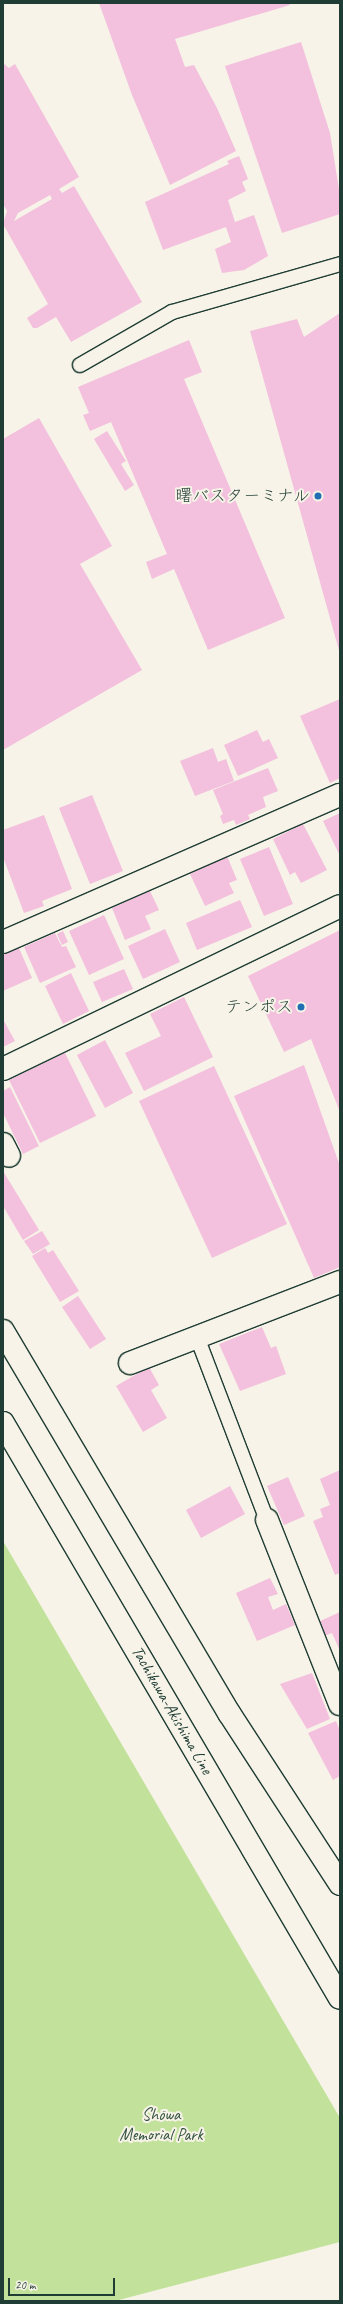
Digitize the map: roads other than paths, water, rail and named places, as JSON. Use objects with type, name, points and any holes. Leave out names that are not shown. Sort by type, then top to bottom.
[{"type":"main road","points":[[3,942],[340,795]]},
{"type":"main road","points":[[3,1069],[340,906]]},
{"type":"main road","points":[[130,1363],[340,1282]]},
{"type":"main road","points":[[3,1331],[229,1713],[340,1884]]},
{"type":"main road","name":"Tachikawa-Akishima Line","points":[[3,1423],[340,1998]]},
{"type":"main road","points":[[267,1520],[340,1704]]},
{"type":"lane","points":[[80,365],[172,312],[340,264]]},
{"type":"lane","points":[[197,1337],[267,1520]]},
{"type":"place","name":"曙バスターミナル","points":[[318,496]]},
{"type":"place","name":"テンポス","points":[[301,1007]]},
{"type":"park label","name":"Shōwa Memorial Park","points":[[161,2125]]}]
